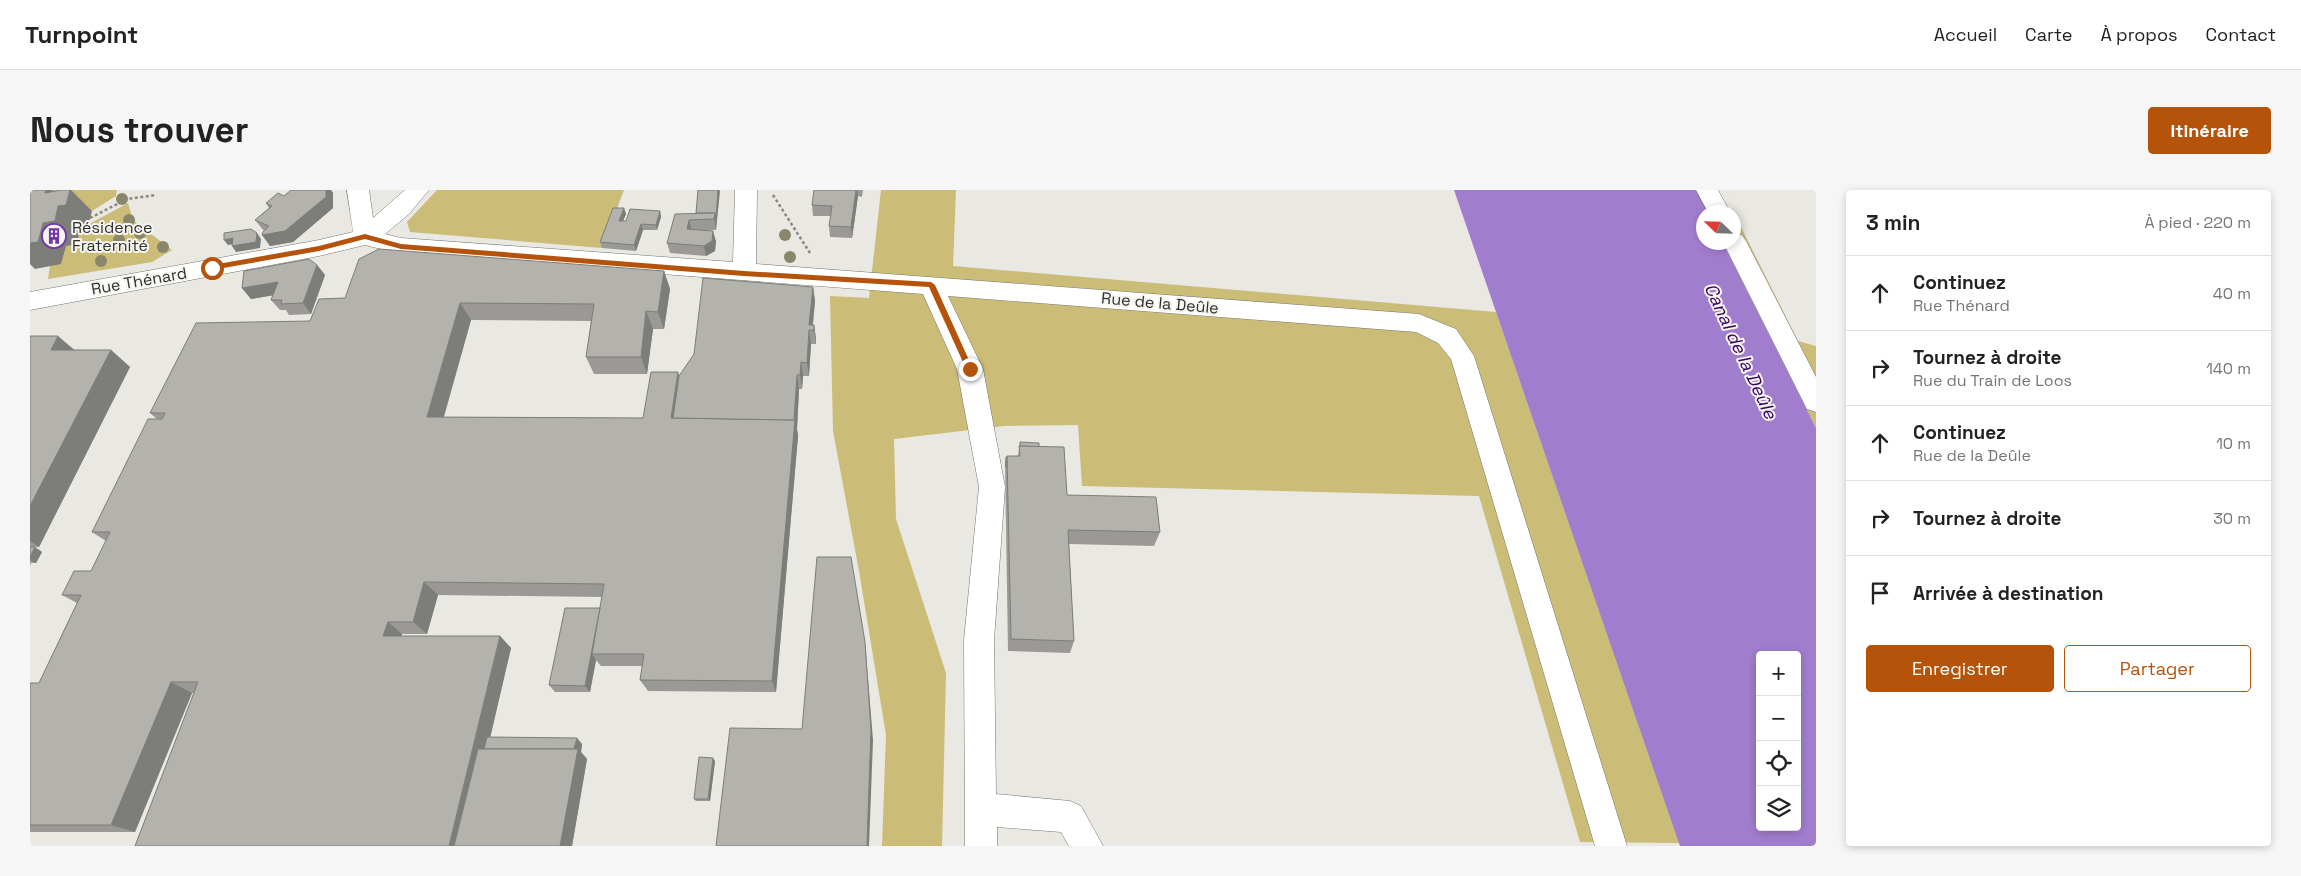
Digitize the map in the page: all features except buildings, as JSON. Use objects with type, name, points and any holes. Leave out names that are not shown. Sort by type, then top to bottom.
[{"type":"street","points":[[358,190],[365,237]]},
{"type":"street","points":[[365,237],[401,208],[418,190]]},
{"type":"street","points":[[744,274],[746,190]]},
{"type":"street","points":[[1707,190],[1715,205]]},
{"type":"street","name":"Rue de la Deûle","points":[[365,237],[401,246],[744,274],[902,282],[1419,323],[1447,336],[1462,356],[1611,846]]},
{"type":"street","name":"Rue Thénard","points":[[30,301],[319,248],[365,237]]},
{"type":"street","points":[[1738,250],[1816,402]]},
{"type":"street","points":[[931,285],[970,369],[992,487],[979,640],[981,846]]},
{"type":"street","points":[[981,809],[1070,817],[1087,846]]},
{"type":"path","points":[[770,190],[827,279]]},
{"type":"path","points":[[90,218],[128,199],[156,196]]},
{"type":"shaded area","points":[[30,190],[117,190],[116,196],[92,211]]},
{"type":"shaded area","points":[[437,190],[624,190],[602,248],[410,232],[407,222]]},
{"type":"shaded area","points":[[881,190],[956,190],[953,266],[1496,312],[1680,843],[1580,842],[1479,496],[1082,486],[1078,425],[1004,426],[894,439],[896,519],[946,673],[942,846],[882,846],[886,735],[859,571],[833,431],[830,296],[869,298]]},
{"type":"shaded area","points":[[128,203],[133,220],[172,250],[152,262],[48,279],[50,266],[66,246],[77,243],[80,229]]},
{"type":"shaded area","points":[[1741,227],[1798,341],[1816,346],[1816,428],[1727,250],[1741,250]]},
{"type":"water","name":"Canal de la Deûle","points":[[1454,190],[1697,190],[1704,205],[1696,205],[1696,250],[1727,250],[1816,428],[1816,846],[1680,846]]},
{"type":"place","name":"Résidence Fraternité","points":[[54,236]]},
{"type":"route","points":[[212,268],[319,248],[365,237],[401,246],[744,274],[931,285],[970,369]]}]
